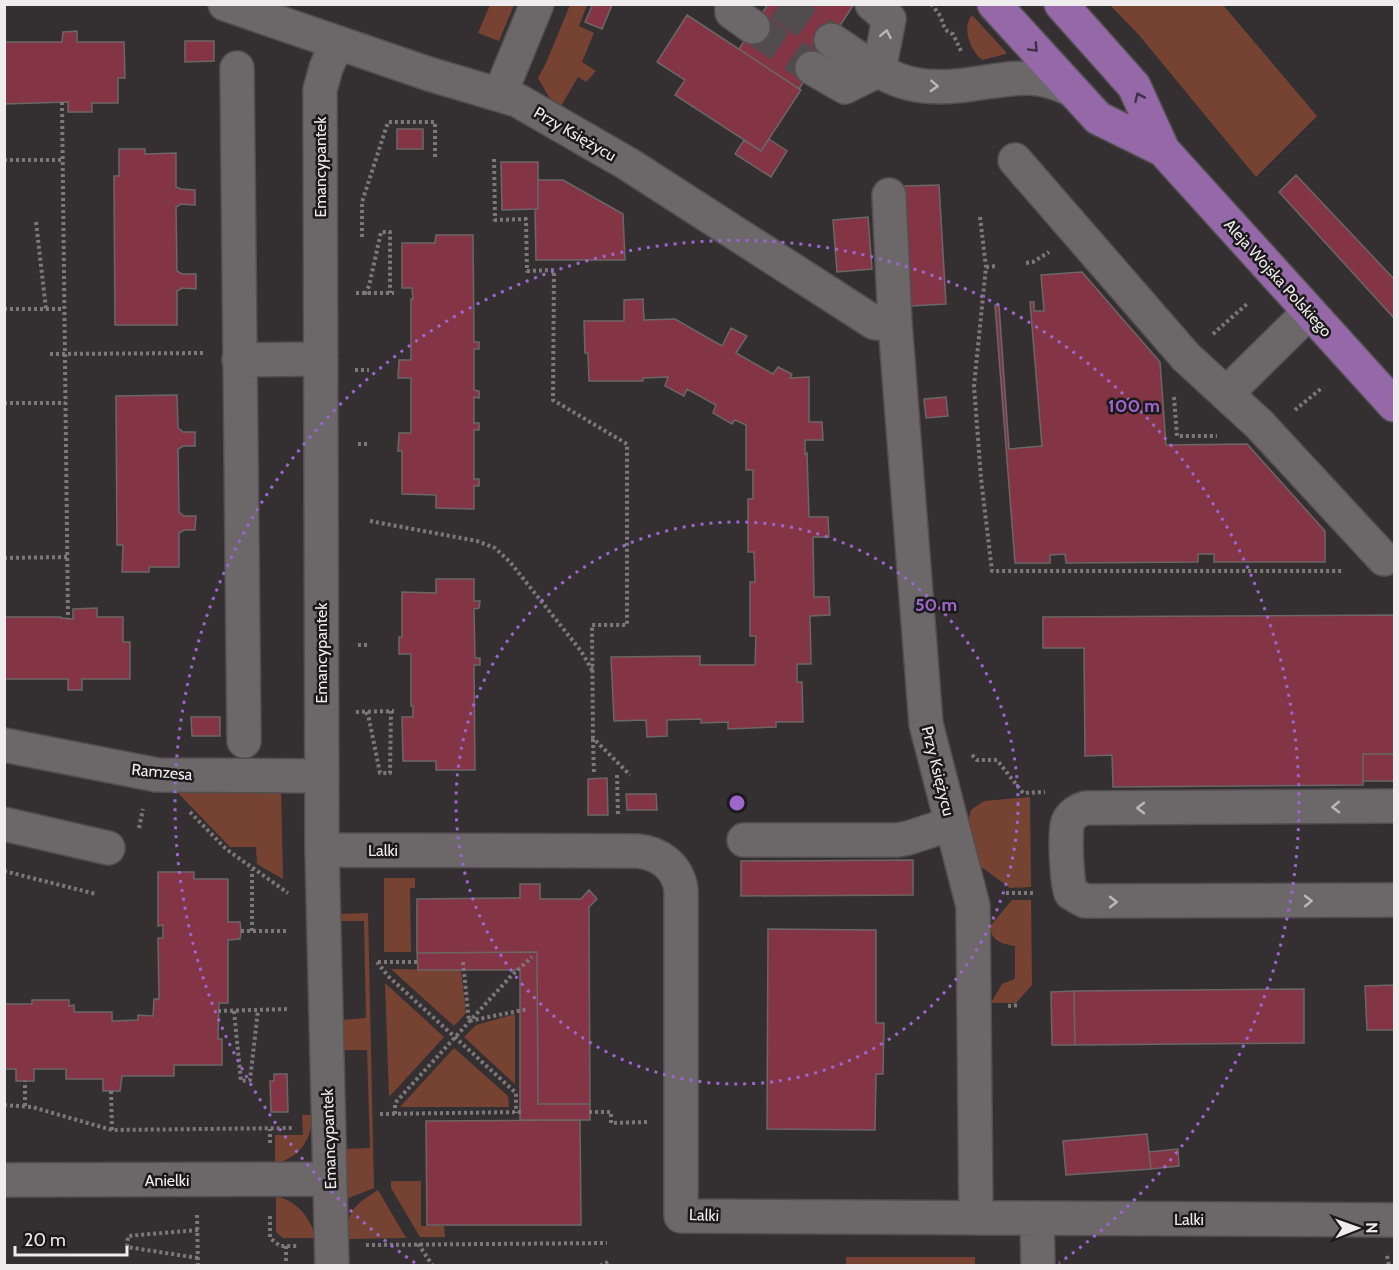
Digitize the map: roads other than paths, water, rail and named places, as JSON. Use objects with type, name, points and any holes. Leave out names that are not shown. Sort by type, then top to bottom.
[{"type":"main road","name":"Aleja Wojska Polskiego","points":[[994,4],[1098,118],[1163,150]]},
{"type":"main road","name":"Aleja Wojska Polskiego","points":[[1061,4],[1134,86],[1163,150],[1395,405]]},
{"type":"street","name":"Przy Księżycu","points":[[225,4],[429,74],[517,100],[628,164],[875,324],[895,323]]},
{"type":"street","points":[[500,94],[537,4]]},
{"type":"street","points":[[872,4],[889,19],[879,70]]},
{"type":"street","points":[[831,40],[895,79],[925,86],[944,87],[1028,78],[1057,83],[1072,90]]},
{"type":"street","name":"Emancypantek","points":[[332,1266],[322,850],[320,90],[337,43]]},
{"type":"street","points":[[813,68],[845,87],[879,70]]},
{"type":"street","points":[[237,69],[244,741]]},
{"type":"street","points":[[1015,159],[1186,357],[1260,424],[1384,559]]},
{"type":"street","name":"Przy Księżycu","points":[[889,195],[895,323],[926,724],[971,894],[974,917],[976,1218]]},
{"type":"street","points":[[1226,393],[1309,312]]},
{"type":"street","points":[[239,360],[321,358]]},
{"type":"street","name":"Ramzesa","points":[[4,745],[157,775],[322,776]]},
{"type":"street","points":[[1395,806],[1082,809],[1074,814],[1067,825],[1068,884],[1071,893],[1089,902],[1395,900]]},
{"type":"street","points":[[4,824],[118,837]]},
{"type":"street","points":[[744,840],[897,840],[951,824]]},
{"type":"street","name":"Lalki","points":[[322,850],[637,851],[653,854],[677,873],[681,890],[681,1216],[1395,1220]]},
{"type":"street","name":"Anielki","points":[[4,1180],[330,1179]]},
{"type":"street","points":[[1037,1218],[1038,1266]]},
{"type":"tunnel","points":[[780,4],[831,40]]},
{"type":"tunnel","points":[[753,27],[812,68]]}]
